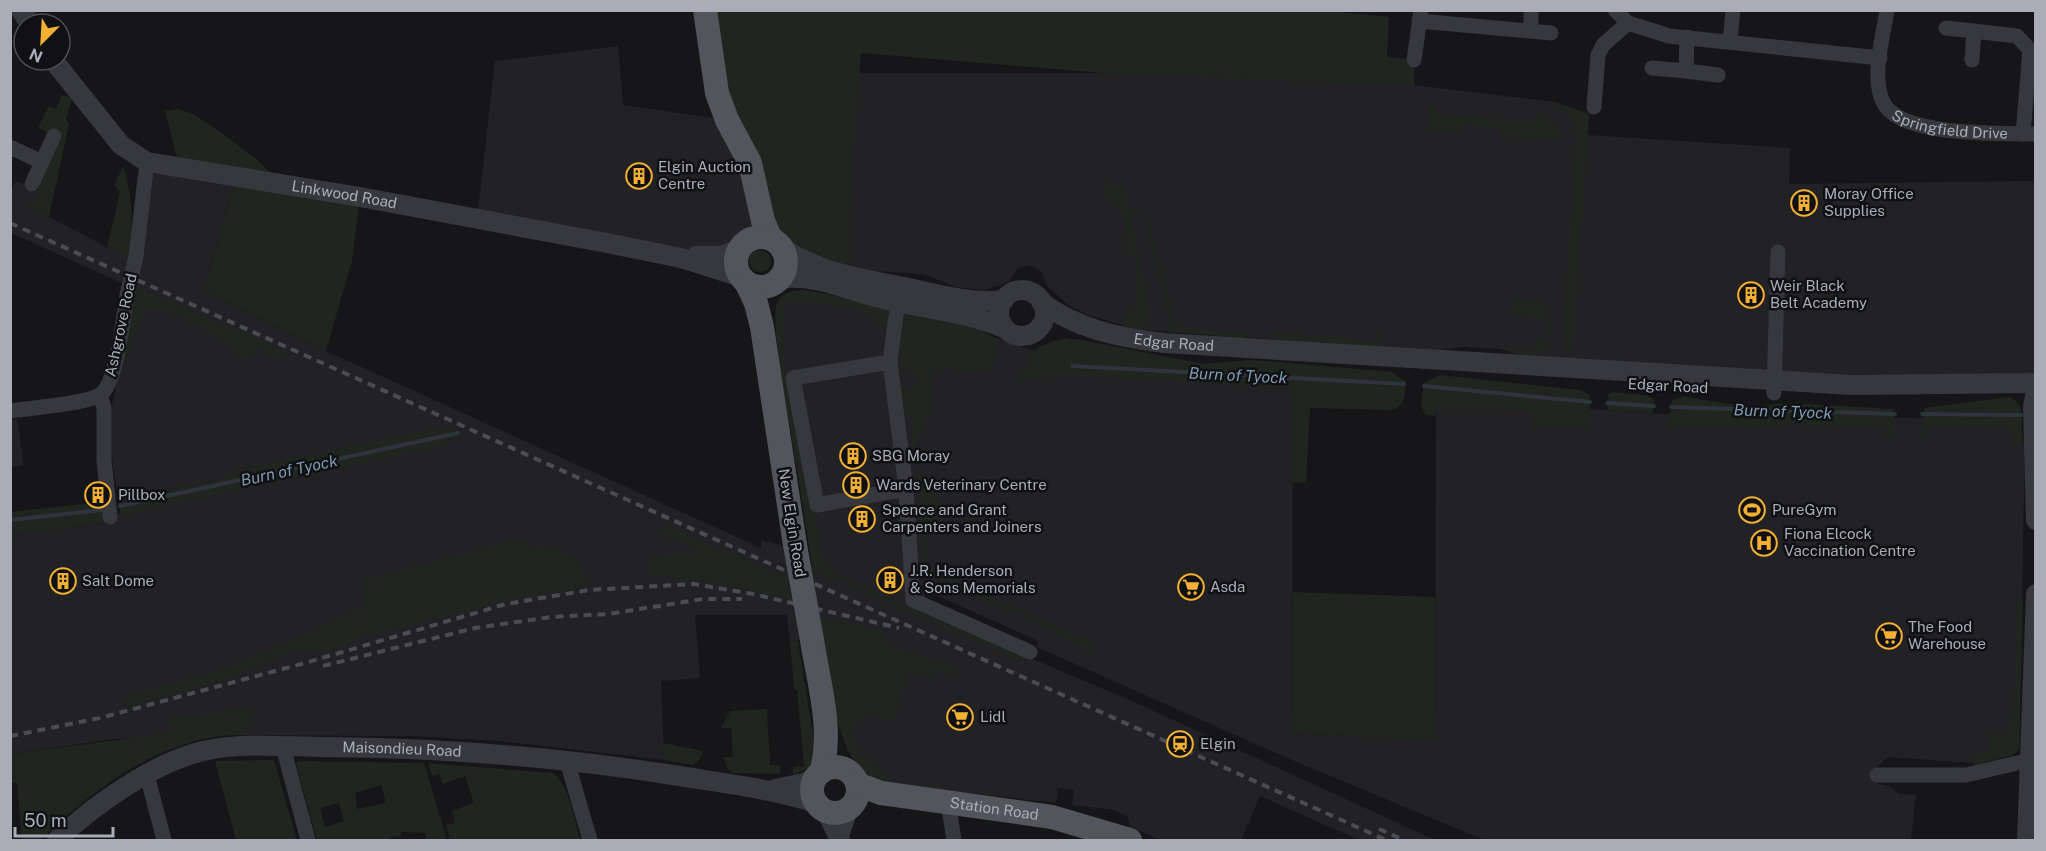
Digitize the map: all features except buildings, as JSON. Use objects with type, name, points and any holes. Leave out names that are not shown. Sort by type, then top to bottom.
[{"type":"main road","points":[[705,10],[717,93],[750,163],[763,221],[776,242],[785,264],[776,281],[761,287],[743,280],[735,262],[750,225],[755,189]]},
{"type":"main road","points":[[741,246],[756,237],[776,242]]},
{"type":"main road","name":"New Elgin Road","points":[[743,280],[756,303],[762,327],[824,719],[825,759],[812,792],[841,797],[824,719]]},
{"type":"main road","name":"New Elgin Road","points":[[762,327],[776,281]]},
{"type":"main road","name":"Station Road","points":[[841,797],[881,793],[1073,832],[1130,840]]},
{"type":"main road","name":"Station Road","points":[[1073,832],[1101,840]]},
{"type":"street","points":[[1531,10],[1531,31]]},
{"type":"street","points":[[1615,10],[1628,23],[1669,36],[1880,58]]},
{"type":"street","points":[[1730,41],[1733,10]]},
{"type":"street","name":"Springfield Drive","points":[[1887,10],[1878,80],[1883,103],[1897,118],[1921,128],[2029,134]]},
{"type":"street","points":[[1414,60],[1420,16],[1551,33]]},
{"type":"street","points":[[1594,107],[1598,55],[1603,45],[1628,23]]},
{"type":"street","points":[[1946,28],[2017,36],[2030,50],[2029,134]]},
{"type":"street","points":[[1972,60],[1974,31]]},
{"type":"street","points":[[1686,71],[1687,37]]},
{"type":"street","points":[[1652,68],[1718,75]]},
{"type":"street","name":"Linkwood Road","points":[[63,72],[121,145],[147,162],[360,197],[681,258],[743,280]]},
{"type":"street","points":[[32,184],[54,136]]},
{"type":"street","points":[[10,147],[42,162]]},
{"type":"street","name":"Ashgrove Road","points":[[10,411],[100,395],[111,379],[136,256],[147,162]]},
{"type":"street","points":[[776,242],[809,264],[831,273],[964,313],[1021,336],[1039,328],[1045,315],[1041,302],[1035,295],[1020,290],[1004,300],[999,308],[1004,328]]},
{"type":"street","name":"Linkwood Road","points":[[681,258],[720,256],[741,246]]},
{"type":"street","points":[[1774,387],[1778,252]]},
{"type":"street","points":[[776,281],[810,279],[899,294],[971,302],[1004,300]]},
{"type":"street","points":[[899,294],[890,362],[906,489],[913,600],[1030,652]]},
{"type":"street","name":"Edgar Road","points":[[1041,302],[1054,312],[1091,328]]},
{"type":"street","name":"Edgar Road","points":[[1039,328],[1091,328],[1164,343],[1774,387],[1978,383],[2026,389]]},
{"type":"street","points":[[890,362],[793,378],[817,505],[906,489]]},
{"type":"street","points":[[2026,389],[2036,520]]},
{"type":"street","points":[[100,395],[104,408],[104,460],[110,517]]},
{"type":"street","points":[[2027,840],[2036,594]]},
{"type":"street","name":"Maisondieu Road","points":[[57,840],[95,806],[147,775],[200,751],[224,747],[444,749],[567,761],[773,790],[841,797]]},
{"type":"street","points":[[283,747],[308,840]]},
{"type":"street","points":[[1877,775],[1966,775],[2030,760]]},
{"type":"street","points":[[567,761],[590,840]]},
{"type":"street","name":"Maisondieu Road","points":[[773,790],[804,783],[819,774]]},
{"type":"street","points":[[147,775],[164,840]]},
{"type":"street","points":[[839,838],[841,797]]},
{"type":"street","points":[[948,807],[954,840]]},
{"type":"shaded area","points":[[1317,10],[1389,17],[1387,57],[1414,60],[1414,85],[1116,74],[861,53],[850,187],[849,270],[819,259],[798,244],[785,264],[786,259],[769,238],[705,11]]},
{"type":"shaded area","points":[[618,46],[623,105],[727,120],[764,237],[744,243],[735,262],[681,258],[477,218],[495,61]]},
{"type":"shaded area","points":[[851,73],[1106,73],[1414,85],[1555,102],[1589,114],[1588,135],[1790,148],[1789,184],[2035,181],[2035,373],[1907,379],[1520,355],[1500,349],[1463,347],[1438,350],[1140,330],[1091,316],[1070,306],[1048,287],[1041,271],[1029,265],[1018,268],[1009,282],[984,290],[956,287],[926,275],[849,270]]},
{"type":"shaded area","points":[[62,95],[72,98],[66,119],[69,124],[49,217],[30,207],[61,139],[38,128],[49,106],[56,109]]},
{"type":"shaded area","points":[[1555,102],[1589,114],[1572,358],[1567,347],[1563,346],[1576,135],[1570,115]]},
{"type":"shaded area","points":[[1429,104],[1434,104],[1434,114],[1536,122],[1537,112],[1554,123],[1561,141],[1502,136],[1502,128],[1460,124],[1459,132],[1427,130]]},
{"type":"shaded area","points":[[178,109],[193,114],[219,131],[259,161],[281,184],[360,197],[352,261],[326,351],[204,291],[236,177],[180,169],[165,111]]},
{"type":"shaded area","points":[[147,162],[236,177],[204,291],[326,351],[761,548],[761,540],[782,545],[784,554],[812,566],[776,333],[776,305],[781,298],[792,291],[804,290],[919,312],[1034,351],[1052,341],[1077,339],[1204,364],[1251,360],[1392,372],[1406,380],[1293,388],[1292,733],[1435,740],[1436,398],[1662,414],[2021,420],[2021,436],[2025,447],[2019,749],[2013,755],[1974,765],[1974,763],[1887,757],[1877,767],[1877,784],[1889,786],[1899,794],[1916,795],[1911,840],[1484,840],[1292,760],[1037,647],[1038,641],[927,591],[919,611],[1132,701],[1435,840],[1359,840],[1260,796],[1241,840],[1161,840],[1130,827],[1128,817],[1114,810],[1072,805],[1074,790],[1058,788],[1056,803],[891,784],[871,760],[858,756],[824,638],[790,641],[787,615],[695,615],[700,678],[661,681],[664,760],[500,741],[409,736],[229,735],[114,739],[11,754],[11,535],[103,523],[103,517],[448,444],[448,440],[459,438],[268,466],[225,474],[226,479],[118,499],[109,435],[111,410],[134,298],[119,294],[122,283],[11,233],[10,191],[16,181],[38,191],[30,207],[128,258]]},
{"type":"shaded area","points":[[123,167],[132,212],[128,258],[107,247],[120,192],[114,185]]},
{"type":"shaded area","points":[[1104,183],[1123,185],[1150,309],[1149,320],[1140,330],[1124,326],[1126,312],[1137,310],[1136,254],[1127,253],[1125,221],[1118,207],[1105,198]]},
{"type":"shaded area","points":[[1141,207],[1148,221],[1176,327],[1249,334],[1245,338],[1173,332]]},
{"type":"shaded area","points":[[760,250],[768,253],[771,261],[768,269],[760,272],[752,269],[749,261],[752,253]]},
{"type":"shaded area","points":[[137,288],[281,350],[287,358],[270,356],[259,345],[255,353],[247,359],[240,357],[230,343],[176,314],[154,309],[144,310],[115,388]]},
{"type":"shaded area","points":[[804,290],[885,306],[889,312],[888,326],[880,326],[863,313],[850,308],[821,303],[784,303],[783,361],[802,462],[796,463],[778,355],[775,314],[777,303],[782,296]]},
{"type":"shaded area","points":[[1514,298],[1544,306],[1549,319],[1548,347],[1543,347],[1533,356],[1500,349],[1535,352],[1536,343],[1544,340],[1546,318],[1513,316]]},
{"type":"shaded area","points":[[920,313],[982,330],[996,340],[997,351],[987,370],[955,370],[955,366],[928,371],[934,398],[913,453],[911,414],[905,414],[901,386],[910,389],[916,385],[913,369],[900,370],[899,356],[904,319],[908,315],[912,317]]},
{"type":"shaded area","points":[[1272,333],[1379,341],[1380,333],[1384,333],[1383,341],[1376,346],[1275,340]]},
{"type":"shaded area","points":[[1065,338],[1204,364],[1251,360],[1392,372],[1406,380],[1405,394],[1403,402],[1393,410],[1310,408],[1306,483],[1291,482],[1293,388],[1069,375],[1018,380],[1038,347]]},
{"type":"shaded area","points":[[1440,375],[1580,390],[1590,395],[1589,428],[1532,426],[1532,410],[1436,409],[1435,416],[1426,415],[1421,406],[1424,383]]},
{"type":"shaded area","points":[[1612,392],[1645,395],[1654,399],[1653,413],[1607,410],[1608,394]]},
{"type":"shaded area","points":[[1683,396],[1755,406],[1790,403],[1894,409],[1894,431],[1891,436],[1886,437],[1885,427],[1802,425],[1798,422],[1787,421],[1786,424],[1779,424],[1779,428],[1672,427],[1669,423],[1672,401]]},
{"type":"shaded area","points":[[2009,397],[2019,405],[2021,411],[2024,444],[2012,443],[2012,429],[1927,428],[1926,437],[1922,435],[1924,408]]},
{"type":"shaded area","points":[[17,419],[24,465],[11,467],[11,420]]},
{"type":"shaded area","points":[[439,428],[444,432],[458,430],[459,438],[448,440],[449,444],[121,515],[118,499],[225,479],[224,474]]},
{"type":"shaded area","points":[[917,471],[942,503],[923,544],[929,567],[948,580],[974,580],[971,589],[1092,643],[1089,651],[1053,631],[923,570]]},
{"type":"shaded area","points":[[804,472],[824,564],[840,579],[1025,657],[1023,662],[813,570],[798,473]]},
{"type":"shaded area","points":[[101,502],[103,523],[11,535],[10,512]]},
{"type":"shaded area","points":[[664,525],[787,578],[791,600],[703,580],[650,574],[647,565],[654,556],[701,551],[660,533]]},
{"type":"shaded area","points":[[518,539],[534,548],[544,546],[556,549],[577,559],[587,583],[578,589],[538,593],[363,637],[328,652],[288,653],[227,679],[128,707],[126,696],[219,671],[308,634],[365,606],[363,581]]},
{"type":"shaded area","points":[[1293,592],[1435,597],[1435,740],[1292,733]]},
{"type":"shaded area","points":[[2017,601],[2023,601],[2019,749],[2013,755],[1974,765],[1974,753],[1988,753],[1989,735],[2009,735],[2009,718],[2015,717]]},
{"type":"shaded area","points":[[821,618],[880,630],[892,647],[953,667],[954,675],[934,668],[930,678],[909,671],[892,721],[867,712],[859,723],[851,726],[858,755],[871,760],[892,780],[891,784],[865,773],[854,761],[845,744],[833,701]]},
{"type":"shaded area","points":[[790,641],[798,641],[815,747],[809,768],[793,775],[793,767],[804,766]]},
{"type":"shaded area","points":[[250,708],[255,713],[240,735],[212,737],[184,744],[158,755],[107,784],[83,802],[41,840],[22,840],[17,783],[11,782],[11,754],[170,733],[167,722],[173,718]]},
{"type":"shaded area","points":[[767,709],[770,765],[780,765],[780,774],[733,773],[728,769],[723,757],[733,757],[731,728],[721,728],[730,711]]},
{"type":"shaded area","points":[[663,743],[703,751],[700,759],[693,765],[664,760]]},
{"type":"shaded area","points":[[274,760],[297,840],[236,840],[215,761]]},
{"type":"shaded area","points":[[299,761],[424,763],[447,840],[426,840],[426,833],[401,832],[401,837],[391,836],[391,840],[317,840],[296,764]],"holes":[[[381,785],[386,803],[357,809],[355,793]],[[339,803],[344,821],[325,827],[320,808]]]},
{"type":"shaded area","points":[[428,763],[553,773],[568,795],[580,840],[450,840],[446,825],[455,823],[452,811],[474,803],[465,776],[443,784],[439,774],[432,776]]},
{"type":"waterway","name":"Burn of Tyock","points":[[1072,366],[1404,384]]},
{"type":"waterway","name":"Burn of Tyock","points":[[1424,386],[1590,402]]},
{"type":"waterway","name":"Burn of Tyock","points":[[1607,403],[1654,406]]},
{"type":"waterway","name":"Burn of Tyock","points":[[1671,407],[1895,414]]},
{"type":"waterway","name":"Burn of Tyock","points":[[1922,414],[2021,415]]},
{"type":"waterway","name":"Burn of Tyock","points":[[120,506],[458,433]]},
{"type":"waterway","name":"Burn of Tyock","points":[[10,520],[102,510]]},
{"type":"railway","points":[[10,223],[1386,840]]},
{"type":"railway","points":[[10,736],[100,718],[305,663],[506,604],[589,590],[694,584],[753,594],[899,628]]},
{"type":"railway","points":[[323,666],[475,628],[551,617],[608,614],[703,599],[742,599]]},
{"type":"railway","points":[[1379,829],[1404,840]]},
{"type":"place","name":"Elgin Auction Centre","points":[[639,176]]},
{"type":"place","name":"Moray Office Supplies","points":[[1804,203]]},
{"type":"place","name":"Weir Black Belt Academy","points":[[1751,295]]},
{"type":"place","name":"SBG Moray","points":[[853,456]]},
{"type":"place","name":"Wards Veterinary Centre","points":[[856,485]]},
{"type":"place","name":"Pillbox","points":[[98,495]]},
{"type":"place","name":"PureGym","points":[[1752,510]]},
{"type":"place","name":"Spence and Grant Carpenters and Joiners","points":[[862,519]]},
{"type":"place","name":"Fiona Elcock Vaccination Centre","points":[[1764,543]]},
{"type":"place","name":"J.R. Henderson & Sons Memorials","points":[[890,580]]},
{"type":"place","name":"Salt Dome","points":[[63,581]]},
{"type":"place","name":"Asda","points":[[1191,587]]},
{"type":"place","name":"The Food Warehouse","points":[[1889,636]]},
{"type":"place","name":"Lidl","points":[[960,717]]},
{"type":"place","name":"Elgin","points":[[1180,744]]}]
